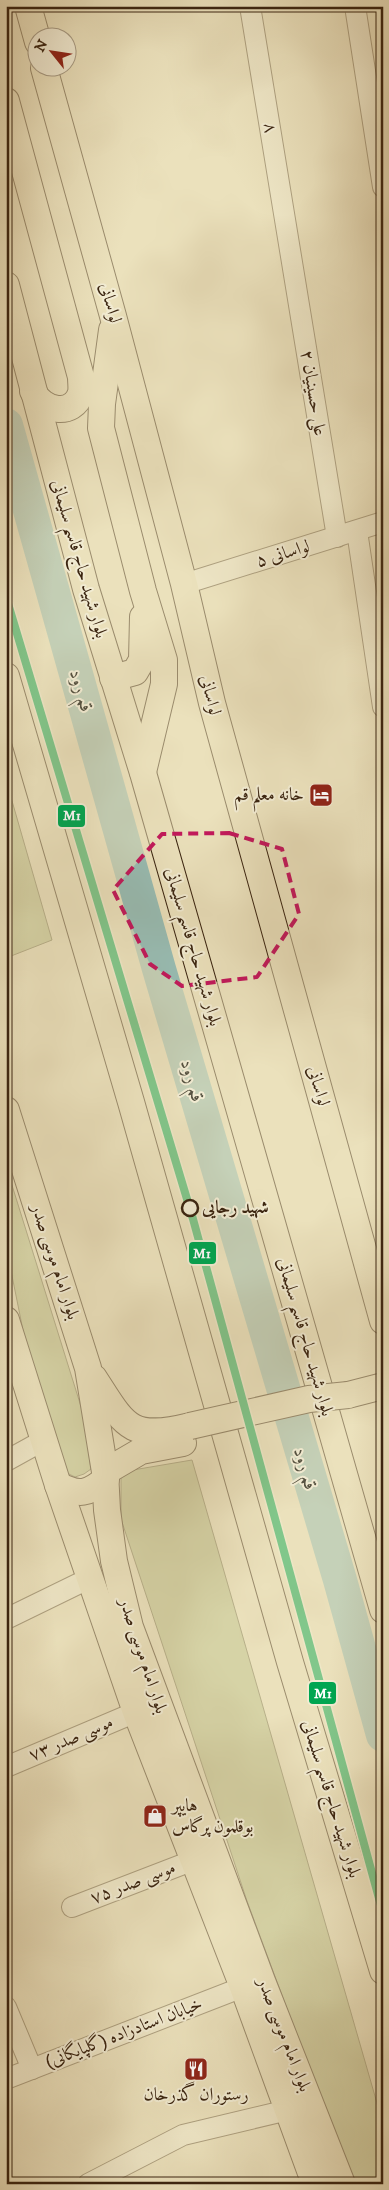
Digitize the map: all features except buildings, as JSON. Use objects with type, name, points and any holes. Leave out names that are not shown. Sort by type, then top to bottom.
[{"type":"main road","points":[[28,6],[34,28]]},
{"type":"main road","name":"لواسانی","points":[[47,78],[113,316],[184,584],[212,702],[383,1321]]},
{"type":"main road","points":[[6,101],[81,377],[82,391],[75,402],[69,406],[56,409],[41,404],[33,391]]},
{"type":"main road","name":"بلوار شهید حاج قاسم سلیمانی","points":[[6,284],[86,589],[143,773],[383,1610]]},
{"type":"main road","points":[[113,316],[102,404],[101,428],[143,591],[164,660],[164,684],[143,773]]},
{"type":"main road","points":[[113,678],[135,672],[142,660],[143,591]]},
{"type":"main road","name":"بلوار شهید حاج قاسم سلیمانی","points":[[6,676],[131,1102],[290,1662],[383,1971]]},
{"type":"main road","name":"بلوار امام موسی صدر","points":[[6,1110],[88,1368],[105,1476],[107,1510],[114,1561],[130,1627],[245,1934],[342,2184]]},
{"type":"main road","name":"بلوار امام موسی صدر","points":[[6,1320],[14,1367],[44,1440],[136,1712],[243,1987],[315,2184]]},
{"type":"main road","points":[[88,1368],[118,1415],[133,1428],[192,1433]]},
{"type":"main road","points":[[58,1485],[71,1492],[93,1489],[105,1476],[142,1451],[192,1433],[309,1399],[367,1390]]},
{"type":"street","name":"۸","points":[[250,6],[290,249]]},
{"type":"street","points":[[355,6],[382,180]]},
{"type":"street","name":"۲ علی حسینیان","points":[[290,249],[337,537]]},
{"type":"street","name":"لواسانی ۵","points":[[184,584],[383,522]]},
{"type":"street","points":[[357,530],[383,707]]},
{"type":"street","points":[[6,1460],[44,1440]]},
{"type":"street","points":[[6,1619],[90,1578]]},
{"type":"street","name":"موسی صدر ۷۳","points":[[6,1767],[136,1712]]},
{"type":"street","name":"موسی صدر ۷۵","points":[[72,1906],[194,1860]]},
{"type":"street","name":"خیابان استادزاده (گلپایگانی)","points":[[6,2079],[243,1987]]},
{"type":"street","points":[[6,2007],[32,2069]]},
{"type":"street","points":[[88,2184],[183,2135],[288,2110]]},
{"type":"highlighted area","points":[[229,833],[282,849],[299,914],[257,977],[182,986],[150,964],[113,890],[162,834]]},
{"type":"green space","points":[[6,780],[52,940],[6,958]]},
{"type":"green space","points":[[6,1166],[83,1413],[91,1469],[75,1477],[67,1473],[28,1355],[6,1246]]},
{"type":"green space","points":[[192,1460],[383,2124],[383,2184],[352,2184],[247,1901],[121,1519],[121,1472]]},
{"type":"waterway","name":"قم رود","points":[[6,425],[159,969],[340,1580],[383,1735]]},
{"type":"railway","points":[[6,597],[193,1219],[383,1913]]},
{"type":"transit line","name":"M1","points":[[6,597],[193,1219],[383,1913]]},
{"type":"place","name":"خانه معلم قم","points":[[321,795]]},
{"type":"place","name":"شهید رجایی","points":[[190,1208]]},
{"type":"place","name":"هایپر بوقلمون پرگاس","points":[[155,1816]]},
{"type":"place","name":"رستوران گذرخان","points":[[196,2069]]}]
